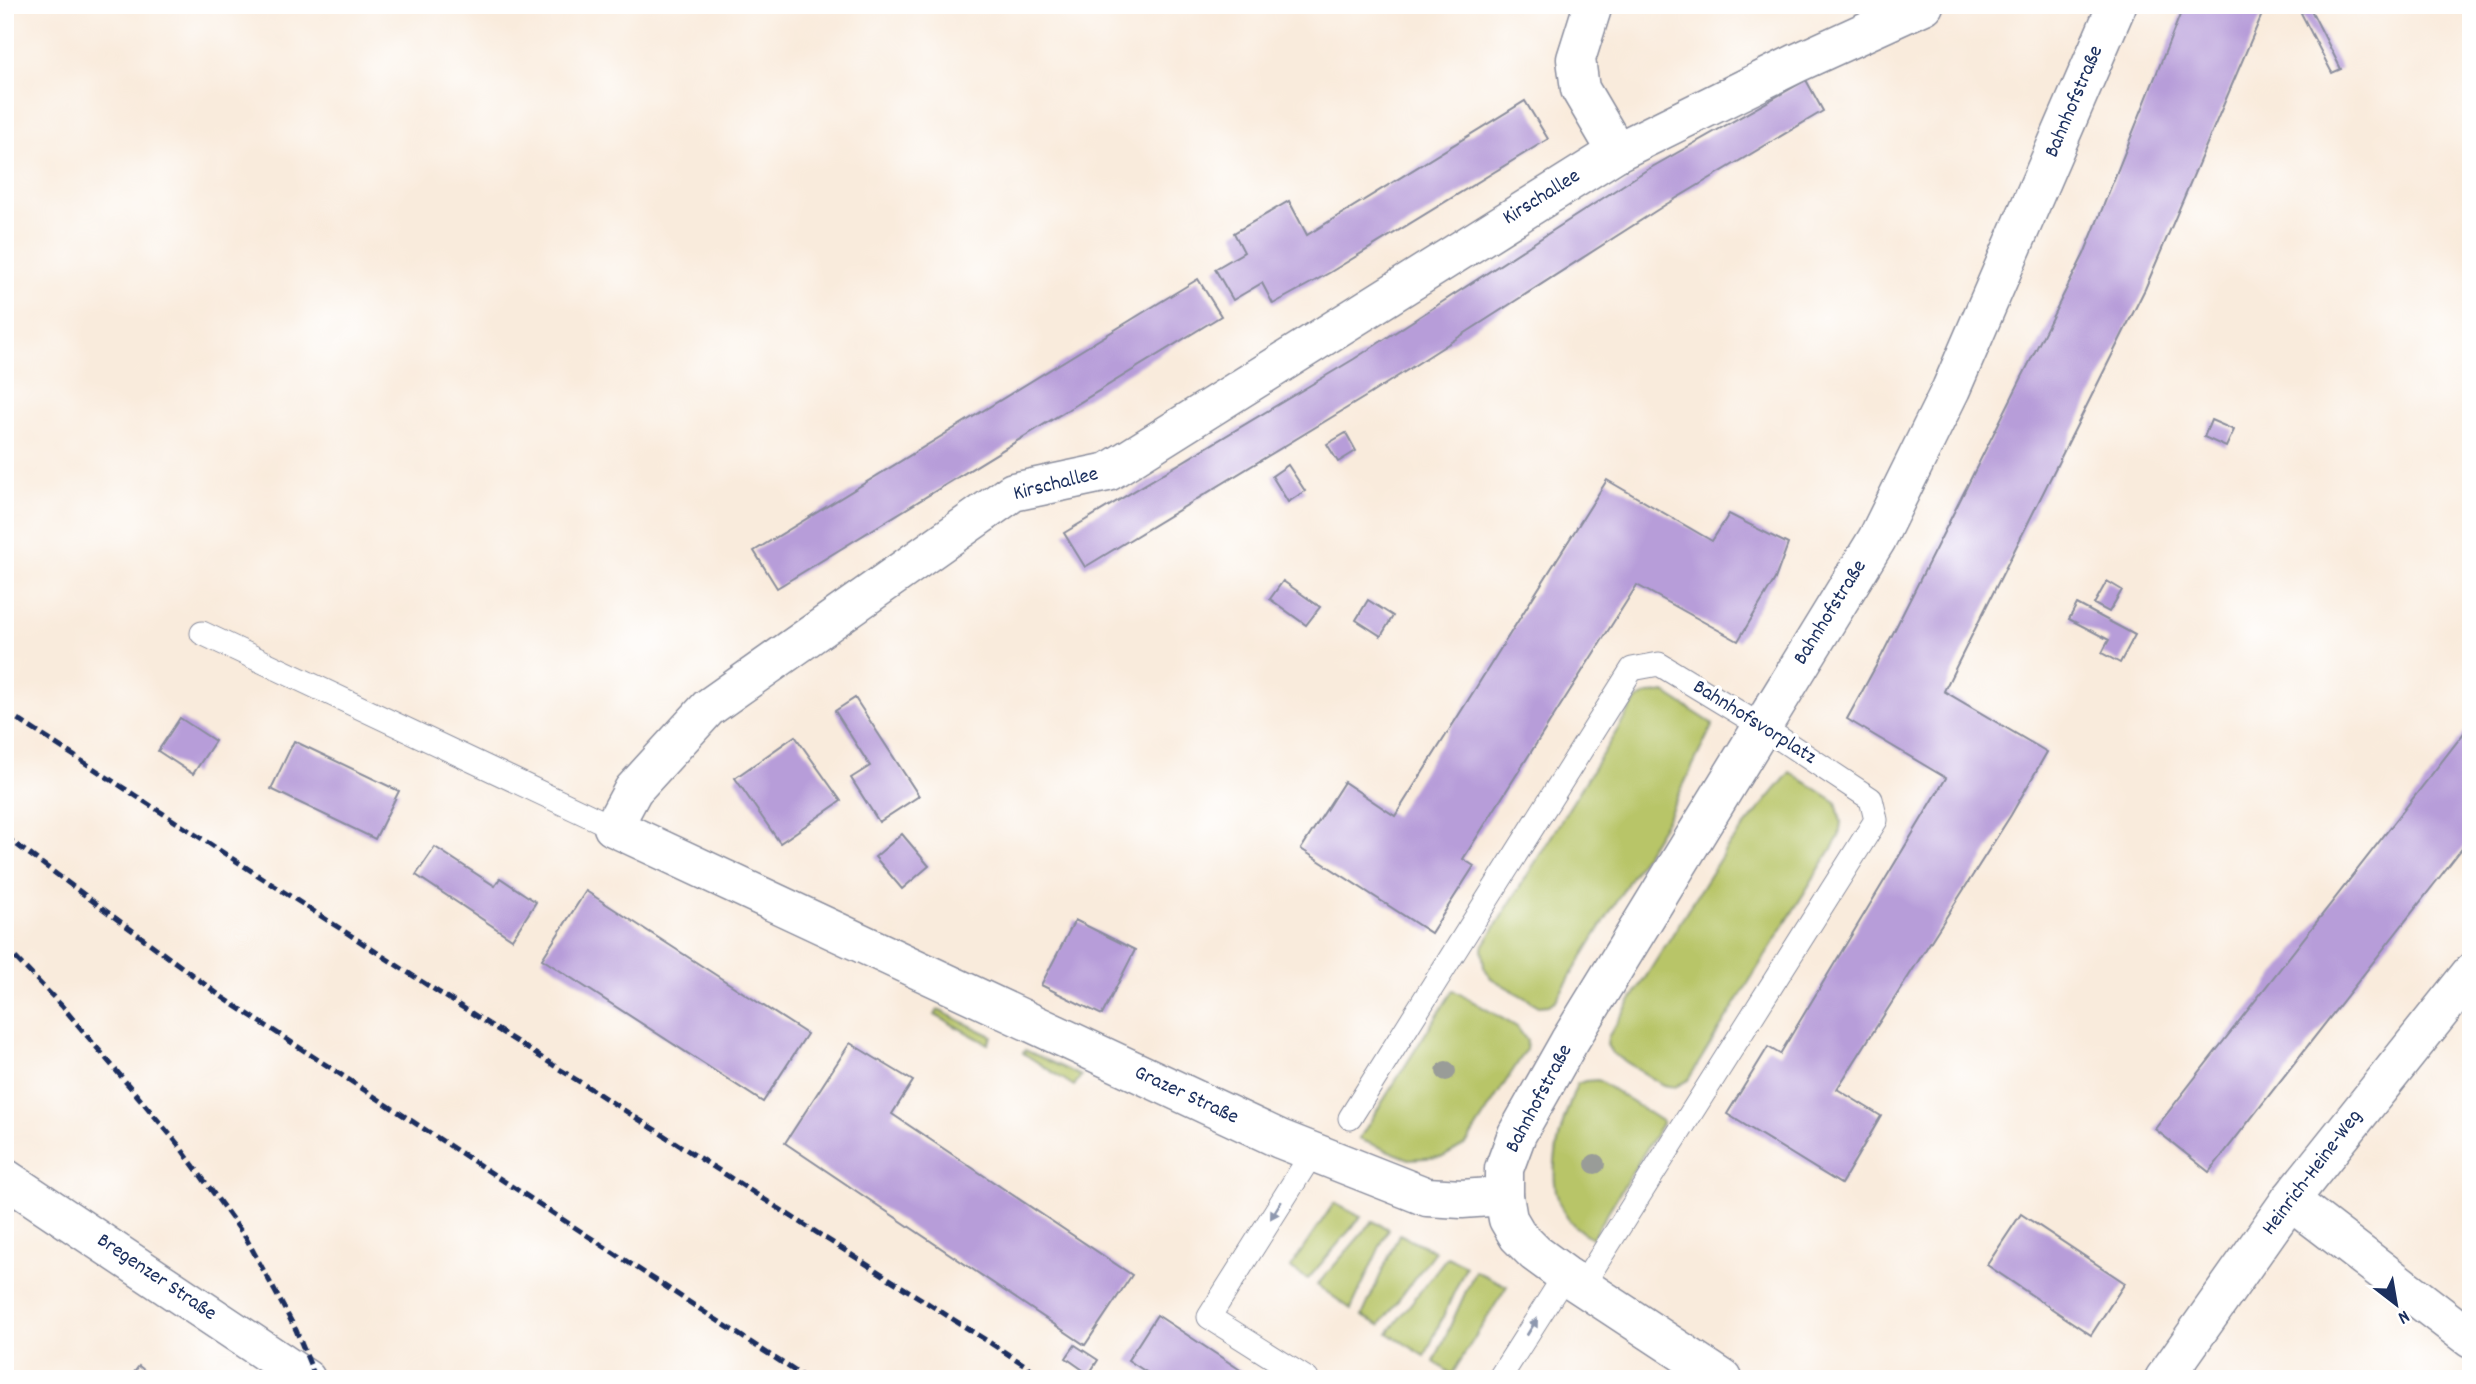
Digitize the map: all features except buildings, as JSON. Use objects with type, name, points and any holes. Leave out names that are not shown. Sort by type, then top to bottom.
[{"type":"street","points":[[1593,5],[1576,59],[1580,89],[1617,152]]},
{"type":"street","name":"Kirschallee","points":[[613,827],[633,790],[708,708],[1013,492],[1108,472],[1617,152],[1797,63],[1924,5]]},
{"type":"street","name":"Bahnhofstraße","points":[[1504,1196],[1504,1168],[1517,1134],[1569,1042],[1877,538],[1951,389],[2117,5]]},
{"type":"street","name":"Grazer Straße","points":[[613,827],[1244,1123],[1313,1152],[1427,1197],[1462,1199],[1504,1196]]},
{"type":"street","name":"Heinrich-Heine-Weg","points":[[2164,1379],[2290,1200],[2465,990]]},
{"type":"street","name":"Bregenzer Straße","points":[[5,1178],[306,1379]]},
{"type":"street","points":[[1504,1196],[1508,1219],[1518,1236],[1535,1252],[1723,1379]]},
{"type":"street","points":[[2290,1200],[2471,1339]]},
{"type":"lane","points":[[202,633],[613,827]]},
{"type":"lane","name":"Bahnhofsvorplatz","points":[[1350,1118],[1632,669],[1659,664],[1761,726],[1871,799],[1876,820],[1604,1250],[1574,1280],[1499,1379]]},
{"type":"lane","points":[[1307,1379],[1209,1317],[1313,1152]]},
{"type":"green space","points":[[1665,693],[1713,724],[1668,817],[1556,1000],[1549,1005],[1539,1006],[1491,978],[1484,967],[1482,948],[1636,700],[1648,694]]},
{"type":"green space","points":[[1790,772],[1836,802],[1841,822],[1839,837],[1688,1080],[1675,1087],[1663,1085],[1612,1053],[1607,1045],[1608,1037],[1726,849]]},
{"type":"green space","points":[[1453,990],[1517,1027],[1527,1041],[1526,1050],[1466,1144],[1443,1157],[1409,1159],[1359,1139]]},
{"type":"green space","points":[[938,1010],[992,1036],[988,1044],[935,1015]]},
{"type":"green space","points":[[1025,1050],[1081,1076],[1074,1086],[1023,1053]]},
{"type":"green space","points":[[1598,1080],[1663,1122],[1592,1238],[1573,1225],[1562,1208],[1556,1189],[1554,1168],[1562,1125],[1577,1084]]},
{"type":"green space","points":[[1334,1203],[1361,1217],[1308,1279],[1290,1268]]},
{"type":"green space","points":[[1373,1221],[1388,1229],[1351,1309],[1317,1285]]},
{"type":"green space","points":[[1399,1234],[1435,1251],[1380,1325],[1362,1316]]},
{"type":"green space","points":[[1447,1257],[1466,1266],[1425,1356],[1388,1333]]},
{"type":"green space","points":[[1475,1271],[1507,1286],[1452,1374],[1434,1362]]},
{"type":"railway","points":[[5,711],[421,981],[1047,1379]]},
{"type":"railway","points":[[5,836],[222,997],[807,1379]]},
{"type":"railway","points":[[5,947],[62,1006],[177,1143],[246,1238],[296,1330],[316,1379]]}]
